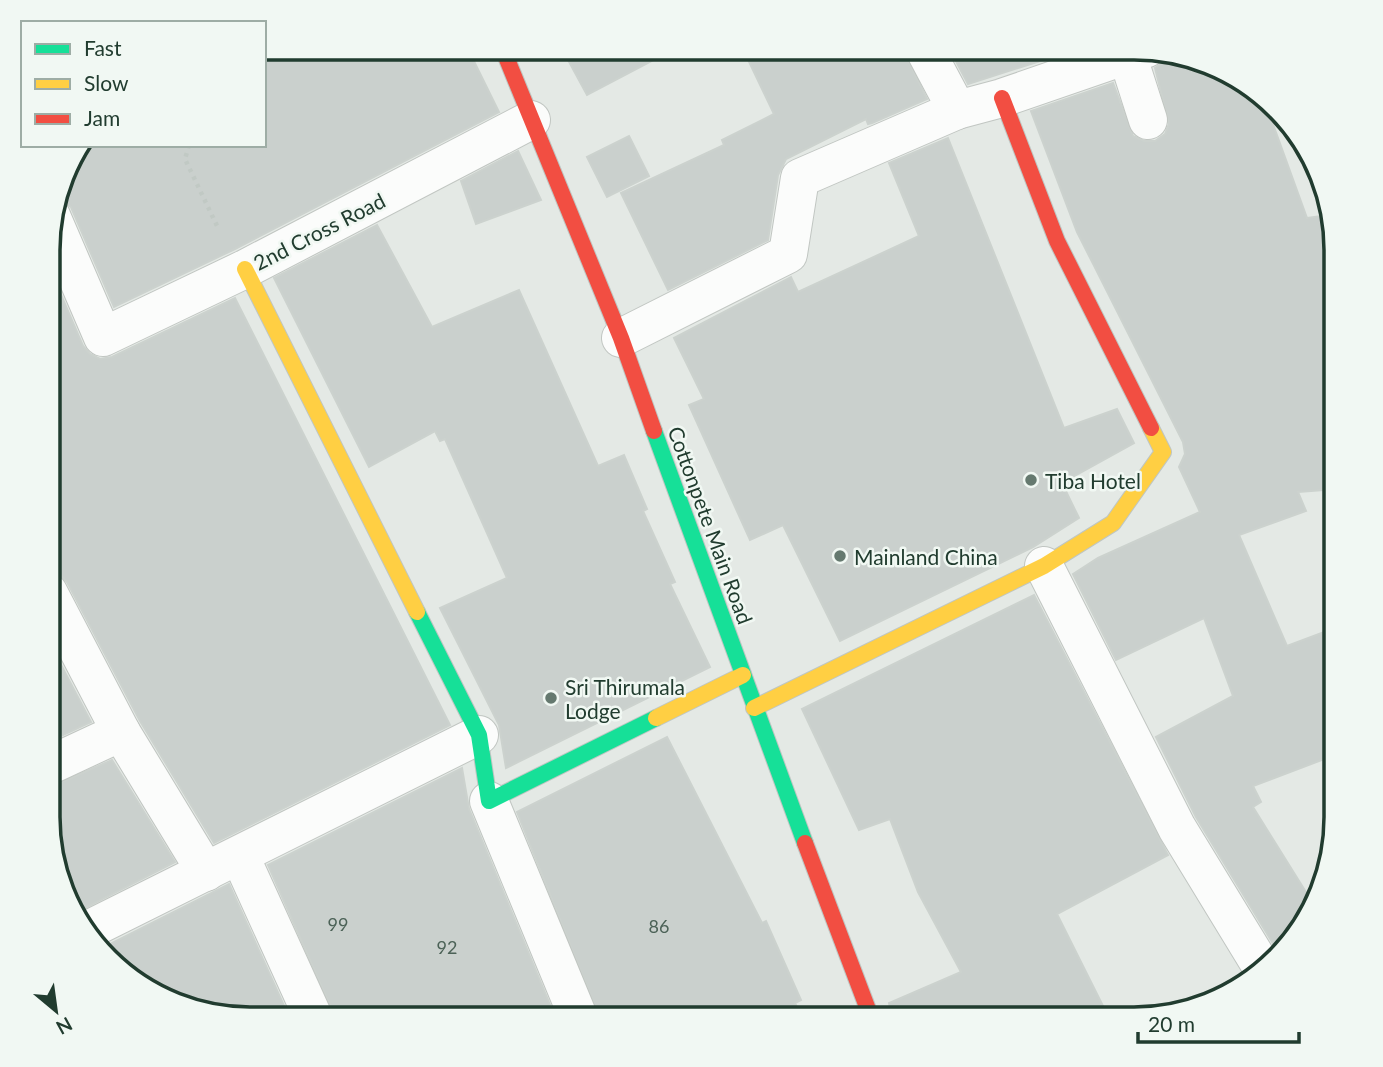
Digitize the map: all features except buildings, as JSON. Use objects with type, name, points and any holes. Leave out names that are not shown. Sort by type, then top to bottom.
[{"type":"street","name":"Cottonpete Main Road","points":[[507,60],[621,338],[754,708],[867,1007]]},
{"type":"street","points":[[930,60],[957,110]]},
{"type":"street","points":[[621,338],[788,254],[800,177],[957,110],[1002,98],[1106,60]]},
{"type":"street","points":[[1135,60],[1148,120]]},
{"type":"street","points":[[754,708],[1044,566],[1113,523],[1163,452],[1057,241],[1002,98]]},
{"type":"street","name":"2nd Cross Road","points":[[60,238],[103,337],[242,270],[531,120]]},
{"type":"street","points":[[242,270],[479,735],[489,801],[574,1007]]},
{"type":"street","points":[[1044,566],[1177,828],[1258,960]]},
{"type":"street","points":[[60,615],[121,732],[206,872]]},
{"type":"street","points":[[489,801],[743,675]]},
{"type":"street","points":[[60,760],[121,732]]},
{"type":"street","points":[[95,927],[479,735]]},
{"type":"street","points":[[240,856],[309,1007]]},
{"type":"path","points":[[188,147],[185,159],[242,270]]},
{"type":"traffic: fast","points":[[654,431],[805,843]]},
{"type":"traffic: fast","points":[[417,612],[479,735],[489,801],[656,718]]},
{"type":"traffic: slow","points":[[245,269],[417,612]]},
{"type":"traffic: slow","points":[[754,708],[1044,566],[1113,523],[1163,452],[1151,428]]},
{"type":"traffic: slow","points":[[656,718],[743,675]]},
{"type":"traffic: jam","points":[[507,60],[621,338],[654,431]]},
{"type":"traffic: jam","points":[[1002,98],[1057,241],[1151,428]]},
{"type":"traffic: jam","points":[[805,843],[867,1007]]},
{"type":"place","name":"Tiba Hotel","points":[[1031,480]]},
{"type":"place","name":"Mainland China","points":[[840,556]]},
{"type":"place","name":"Sri Thirumala Lodge","points":[[551,698]]}]
